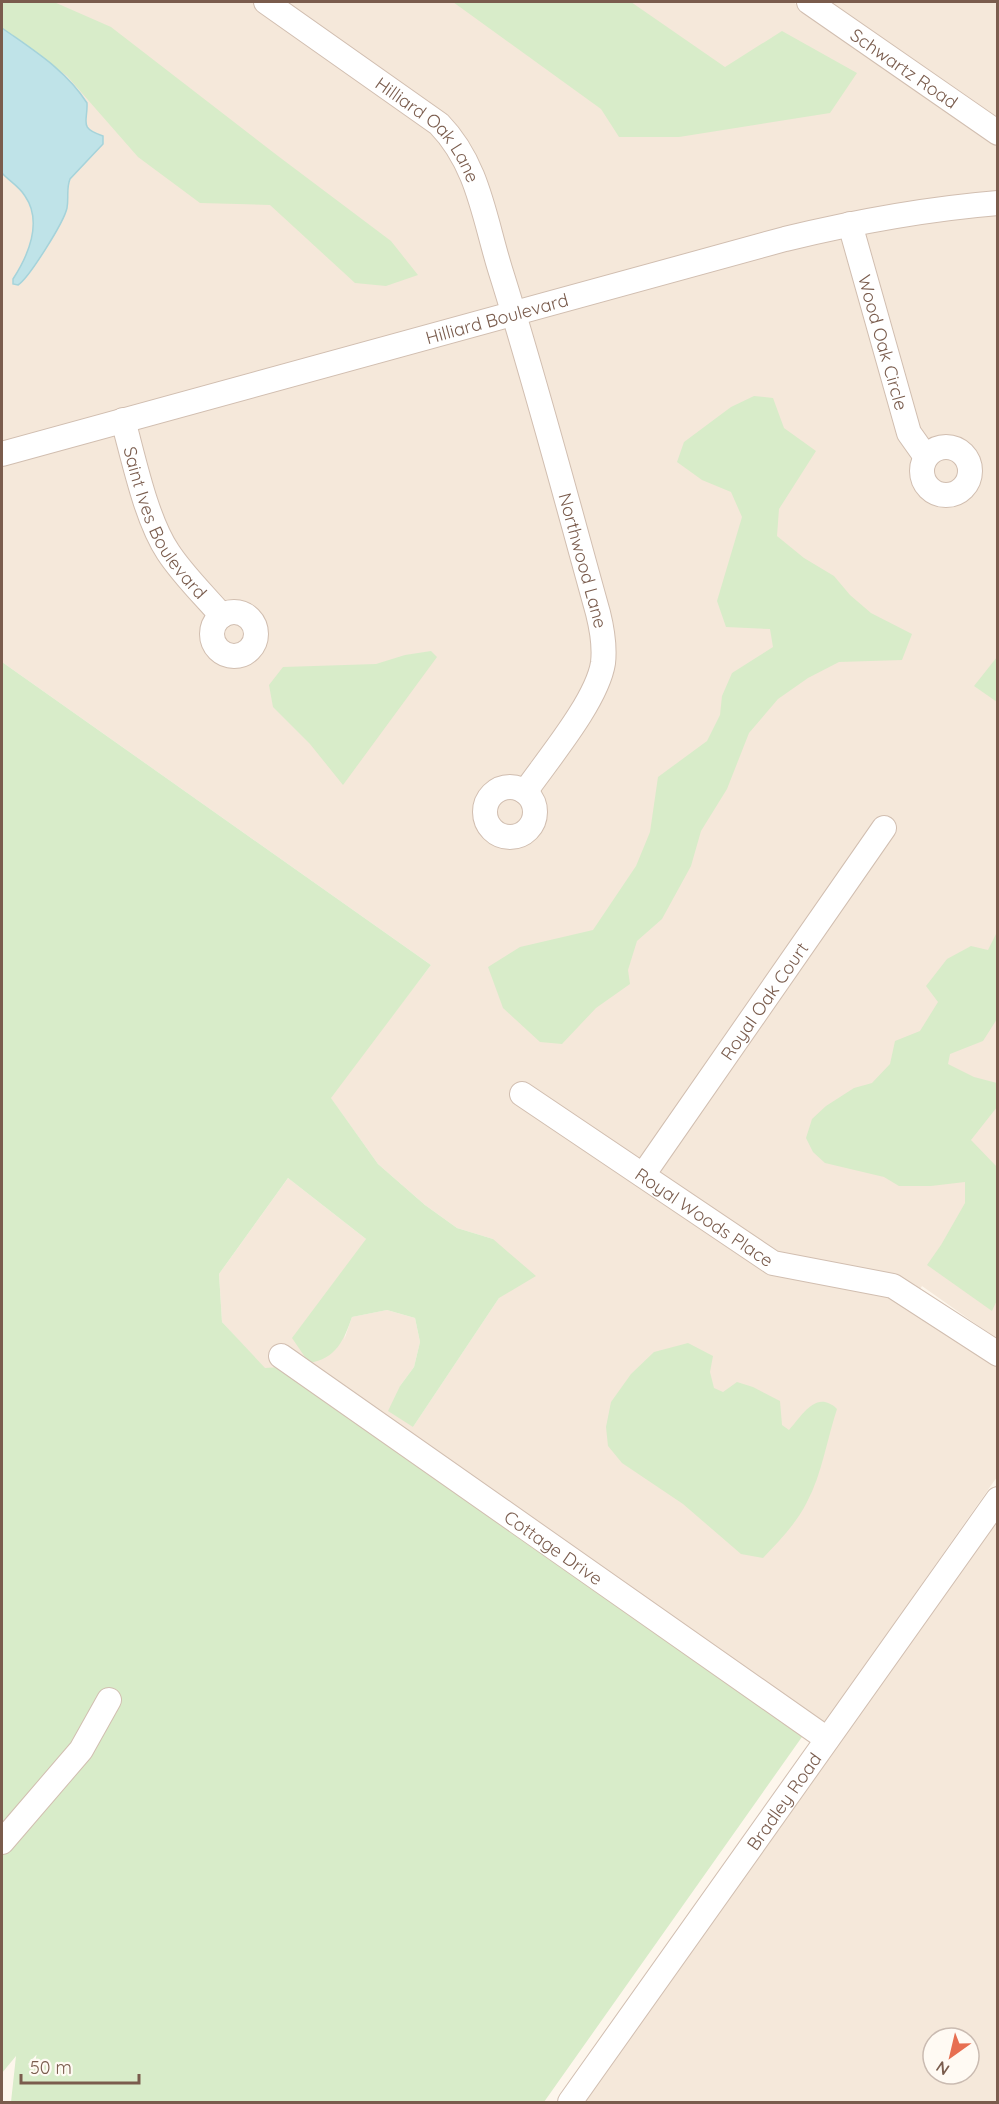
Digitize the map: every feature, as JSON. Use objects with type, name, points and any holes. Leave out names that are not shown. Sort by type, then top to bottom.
[{"type":"street","name":"Hilliard Oak Lane","points":[[266,2],[428,115],[448,134],[464,156],[474,177],[514,313]]},
{"type":"street","name":"Schwartz Road","points":[[809,2],[998,133]]},
{"type":"street","name":"Hilliard Boulevard","points":[[2,454],[708,259],[850,224],[910,213],[998,203]]},
{"type":"street","name":"Wood Oak Circle","points":[[850,224],[909,433],[926,457]]},
{"type":"street","name":"Northwood Lane","points":[[514,313],[598,613],[604,652],[600,675],[591,696],[525,792]]},
{"type":"street","name":"Saint Ives Boulevard","points":[[123,420],[148,509],[161,541],[222,616]]},
{"type":"street","name":"Royal Oak Court","points":[[643,1175],[884,828]]},
{"type":"street","name":"Royal Woods Place","points":[[522,1094],[773,1263],[894,1286],[998,1354]]},
{"type":"street","name":"Cottage Drive","points":[[281,1356],[826,1739]]},
{"type":"street","name":"Bradley Road","points":[[570,2103],[998,1499]]},
{"type":"street","points":[[2,1842],[81,1750],[109,1700]]},
{"type":"shaded area","points":[[2,2],[793,2],[899,74],[997,147],[997,196],[2,445]]},
{"type":"shaded area","points":[[809,2],[997,2],[997,133]]},
{"type":"shaded area","points":[[997,213],[997,1339],[922,1286],[911,1303],[997,1361],[997,1477],[822,1726],[290,1367],[265,1369],[222,1322],[219,1274],[288,1178],[366,1239],[344,1340],[352,1317],[387,1310],[415,1318],[420,1342],[414,1367],[400,1386],[413,1427],[499,1298],[493,1239],[457,1228],[425,1205],[378,1164],[330,1097],[431,965],[2,662],[2,462],[816,239]]},
{"type":"shaded area","points":[[997,1499],[997,2102],[570,2102]]},
{"type":"green space","points":[[2,2],[54,2],[111,27],[391,241],[418,275],[386,286],[355,283],[270,205],[200,203],[138,157],[67,76],[2,28]]},
{"type":"green space","points":[[453,2],[631,2],[725,67],[782,31],[857,73],[830,113],[679,137],[619,137],[601,109]]},
{"type":"green space","points":[[754,396],[773,398],[784,428],[816,451],[779,509],[777,536],[804,558],[834,576],[850,595],[871,613],[912,634],[902,660],[839,662],[808,678],[778,699],[749,733],[727,789],[701,831],[691,866],[662,919],[637,941],[628,970],[630,984],[596,1008],[562,1044],[540,1042],[503,1008],[488,967],[520,947],[593,930],[636,866],[650,832],[658,777],[707,741],[720,715],[722,696],[732,673],[773,647],[770,629],[726,627],[717,601],[742,517],[731,492],[702,480],[677,462],[684,442],[731,407]]},
{"type":"green space","points":[[431,651],[437,657],[343,785],[310,744],[273,707],[269,685],[283,667],[376,664],[405,655]]},
{"type":"green space","points":[[997,657],[997,702],[974,686]]},
{"type":"green space","points":[[2,662],[431,965],[331,1098],[378,1164],[425,1205],[457,1228],[493,1239],[536,1276],[499,1298],[413,1427],[388,1411],[400,1386],[414,1367],[420,1342],[415,1318],[387,1310],[352,1317],[338,1347],[326,1357],[309,1363],[292,1338],[366,1239],[288,1178],[219,1274],[222,1322],[265,1368],[296,1366],[809,1727],[544,2102],[11,2102],[16,2056],[2,2073]]},
{"type":"green space","points":[[997,932],[997,1019],[983,1041],[950,1054],[948,1064],[974,1077],[997,1083],[997,1107],[971,1140],[997,1167],[998,1298],[992,1311],[927,1265],[965,1203],[965,1182],[931,1186],[899,1186],[884,1177],[825,1163],[813,1152],[806,1138],[812,1119],[826,1106],[854,1088],[872,1083],[890,1064],[895,1041],[920,1031],[938,1002],[926,986],[947,959],[971,946],[988,950]]},
{"type":"green space","points":[[688,1343],[713,1356],[710,1372],[714,1388],[723,1392],[737,1382],[753,1387],[780,1401],[782,1425],[789,1430],[804,1412],[816,1403],[829,1404],[837,1409],[820,1468],[807,1502],[793,1525],[763,1558],[741,1554],[683,1504],[622,1463],[608,1446],[606,1427],[611,1402],[631,1374],[654,1352]]},
{"type":"water","points":[[2,28],[48,61],[69,80],[87,103],[87,127],[103,136],[103,144],[70,179],[67,208],[60,225],[38,261],[18,285],[13,284],[13,279],[28,249],[33,217],[23,192],[2,173]]}]
